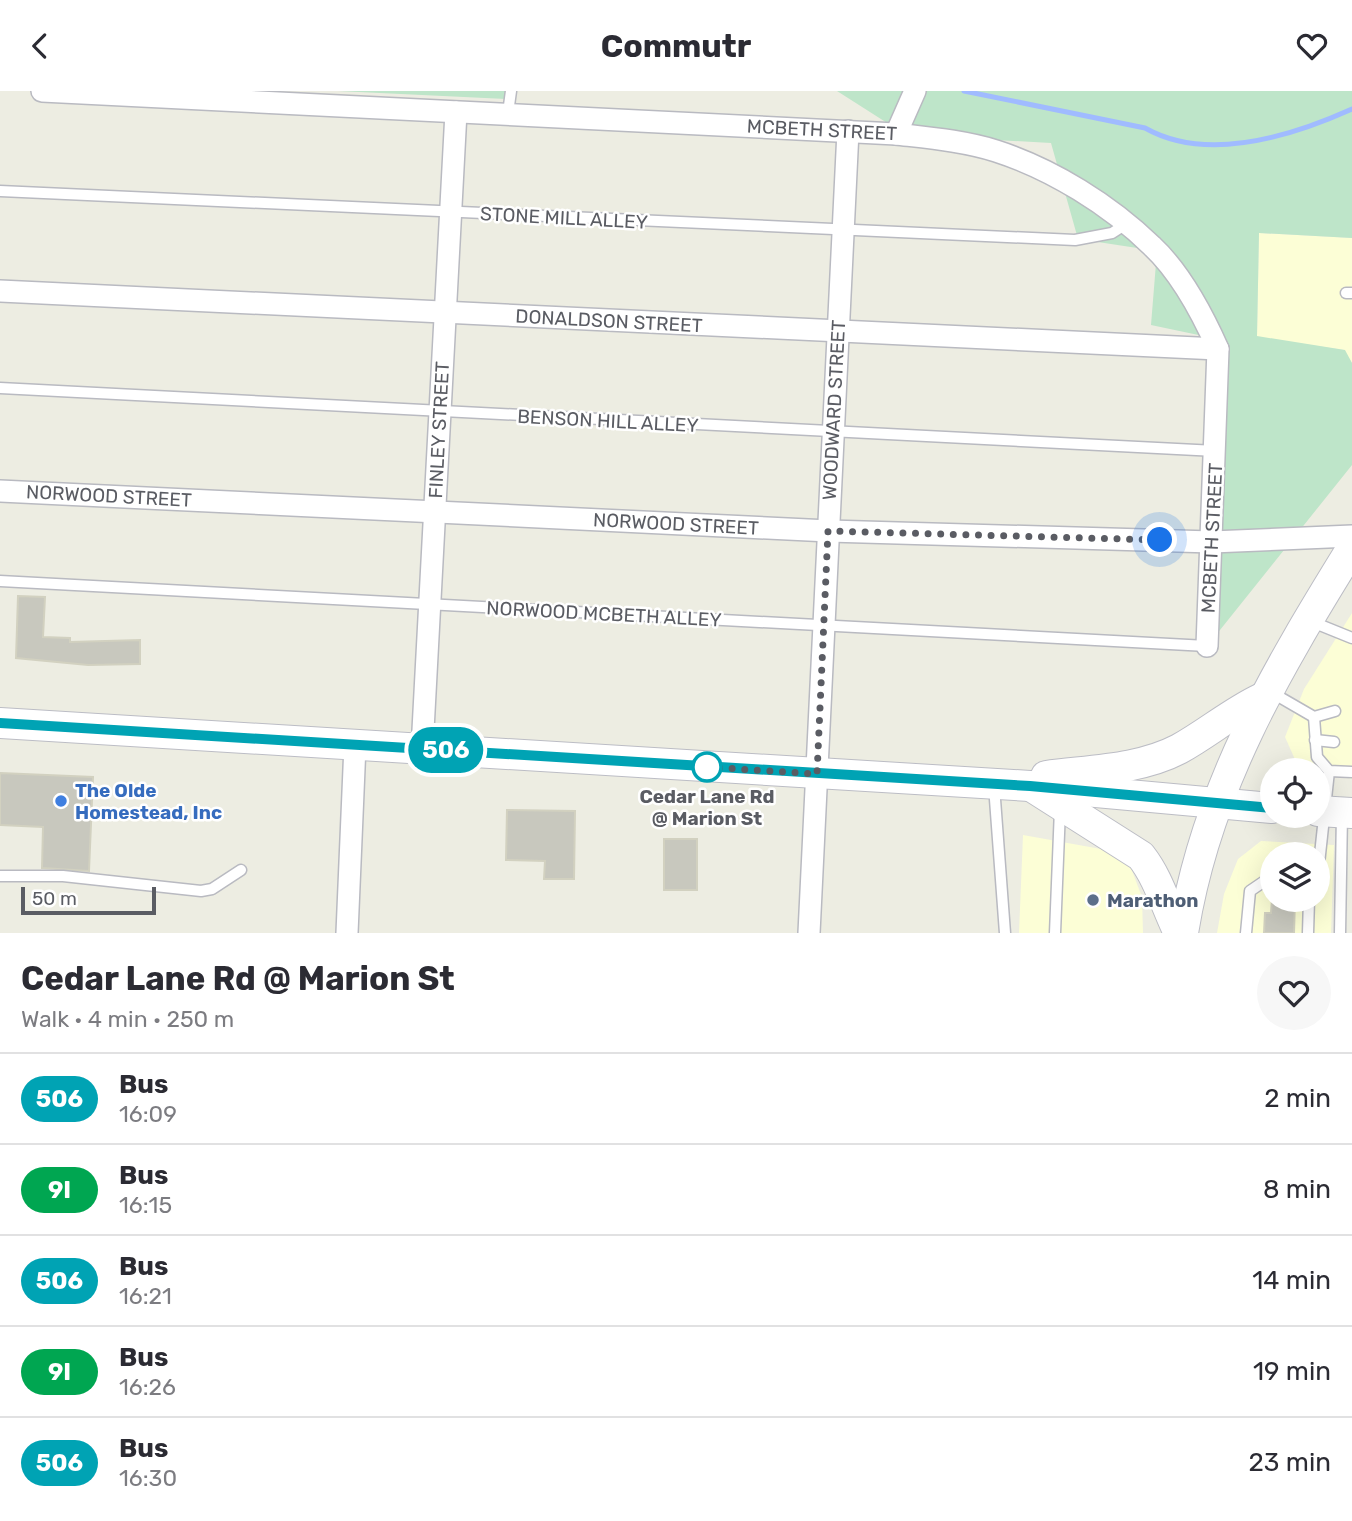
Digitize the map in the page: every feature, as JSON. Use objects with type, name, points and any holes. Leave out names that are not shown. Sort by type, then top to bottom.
[{"type":"main road","points":[[1181,933],[1199,852],[1235,756],[1264,694],[1352,548]]},
{"type":"main road","points":[[994,784],[1140,763],[1178,749],[1264,694]]},
{"type":"main road","points":[[0,723],[1030,786],[1260,807]]},
{"type":"main road","points":[[1030,786],[1141,856],[1155,873],[1163,900],[1181,933]]},
{"type":"street","name":"MCBETH STREET","points":[[42,91],[896,134],[950,141],[1017,159],[1087,197],[1153,247],[1201,312],[1218,349],[1207,646]]},
{"type":"street","points":[[896,134],[915,91]]},
{"type":"street","name":"FINLEY STREET","points":[[422,749],[456,112]]},
{"type":"street","name":"WOODWARD STREET","points":[[809,933],[848,131]]},
{"type":"street","name":"DONALDSON STREET","points":[[0,291],[1218,349]]},
{"type":"street","name":"NORWOOD STREET","points":[[0,491],[828,531],[1212,542],[1352,536]]},
{"type":"street","points":[[347,933],[355,745]]},
{"type":"lane","points":[[508,113],[511,91]]},
{"type":"lane","name":"STONE MILL ALLEY","points":[[0,191],[1075,240],[1112,233],[1126,224]]},
{"type":"lane","name":"BENSON HILL ALLEY","points":[[0,388],[1216,451]]},
{"type":"lane","name":"NORWOOD MCBETH ALLEY","points":[[0,581],[1207,646]]},
{"type":"lane","points":[[1307,620],[1352,638]]},
{"type":"lane","points":[[1264,694],[1314,717],[1335,712]]},
{"type":"lane","points":[[1314,717],[1318,758]]},
{"type":"lane","points":[[1315,740],[1334,742]]},
{"type":"lane","points":[[1330,771],[1352,772]]},
{"type":"lane","points":[[1330,779],[1340,933]]},
{"type":"lane","points":[[994,784],[1005,933]]},
{"type":"lane","points":[[1055,933],[1060,806]]},
{"type":"lane","points":[[1326,842],[1334,812]]},
{"type":"lane","points":[[0,876],[63,876],[201,891],[212,889],[241,870]]},
{"type":"lane","points":[[1246,933],[1250,891],[1260,884]]},
{"type":"lane","points":[[1308,912],[1308,933]]},
{"type":"shaded area","points":[[338,91],[506,91],[506,99]]},
{"type":"shaded area","points":[[837,91],[1352,91],[1352,238],[1259,233],[1257,336],[1345,350],[1352,363],[1352,465],[1212,640],[1227,341],[1151,325],[1157,251],[1078,239],[1051,143],[906,135]]},
{"type":"shaded area","points":[[1259,233],[1352,238],[1352,363],[1344,350],[1257,337]]},
{"type":"shaded area","points":[[1352,613],[1352,779],[1330,773],[1330,758],[1294,758],[1285,737],[1304,689]]},
{"type":"shaded area","points":[[1023,835],[1101,849],[1131,868],[1142,897],[1143,933],[1019,933]]},
{"type":"shaded area","points":[[1261,841],[1279,842],[1260,842],[1260,912],[1330,912],[1330,845],[1334,845],[1331,933],[1217,933],[1224,894],[1238,859]]},
{"type":"building","points":[[18,596],[45,597],[43,637],[70,638],[70,642],[140,640],[140,664],[88,665],[16,658]]},
{"type":"building","points":[[0,773],[93,777],[89,871],[42,868],[43,827],[0,825]]},
{"type":"building","points":[[507,810],[575,811],[574,879],[544,879],[545,861],[506,860]]},
{"type":"building","points":[[664,839],[697,839],[697,890],[664,890]]},
{"type":"building","points":[[1295,912],[1294,933],[1264,933],[1265,913]]},
{"type":"waterway","points":[[964,91],[1145,128],[1169,138],[1195,144],[1249,142],[1276,136],[1352,109]]},
{"type":"bus line","name":"506","points":[[0,723],[1030,786],[1260,807]]},
{"type":"place","name":"Cedar Lane Rd @ Marion St","points":[[707,767]]},
{"type":"place","name":"The Olde Homestead, Inc","points":[[61,801]]},
{"type":"place","name":"Marathon","points":[[1093,900]]},
{"type":"route","points":[[707,767],[817,774],[828,531],[1160,540]]}]
